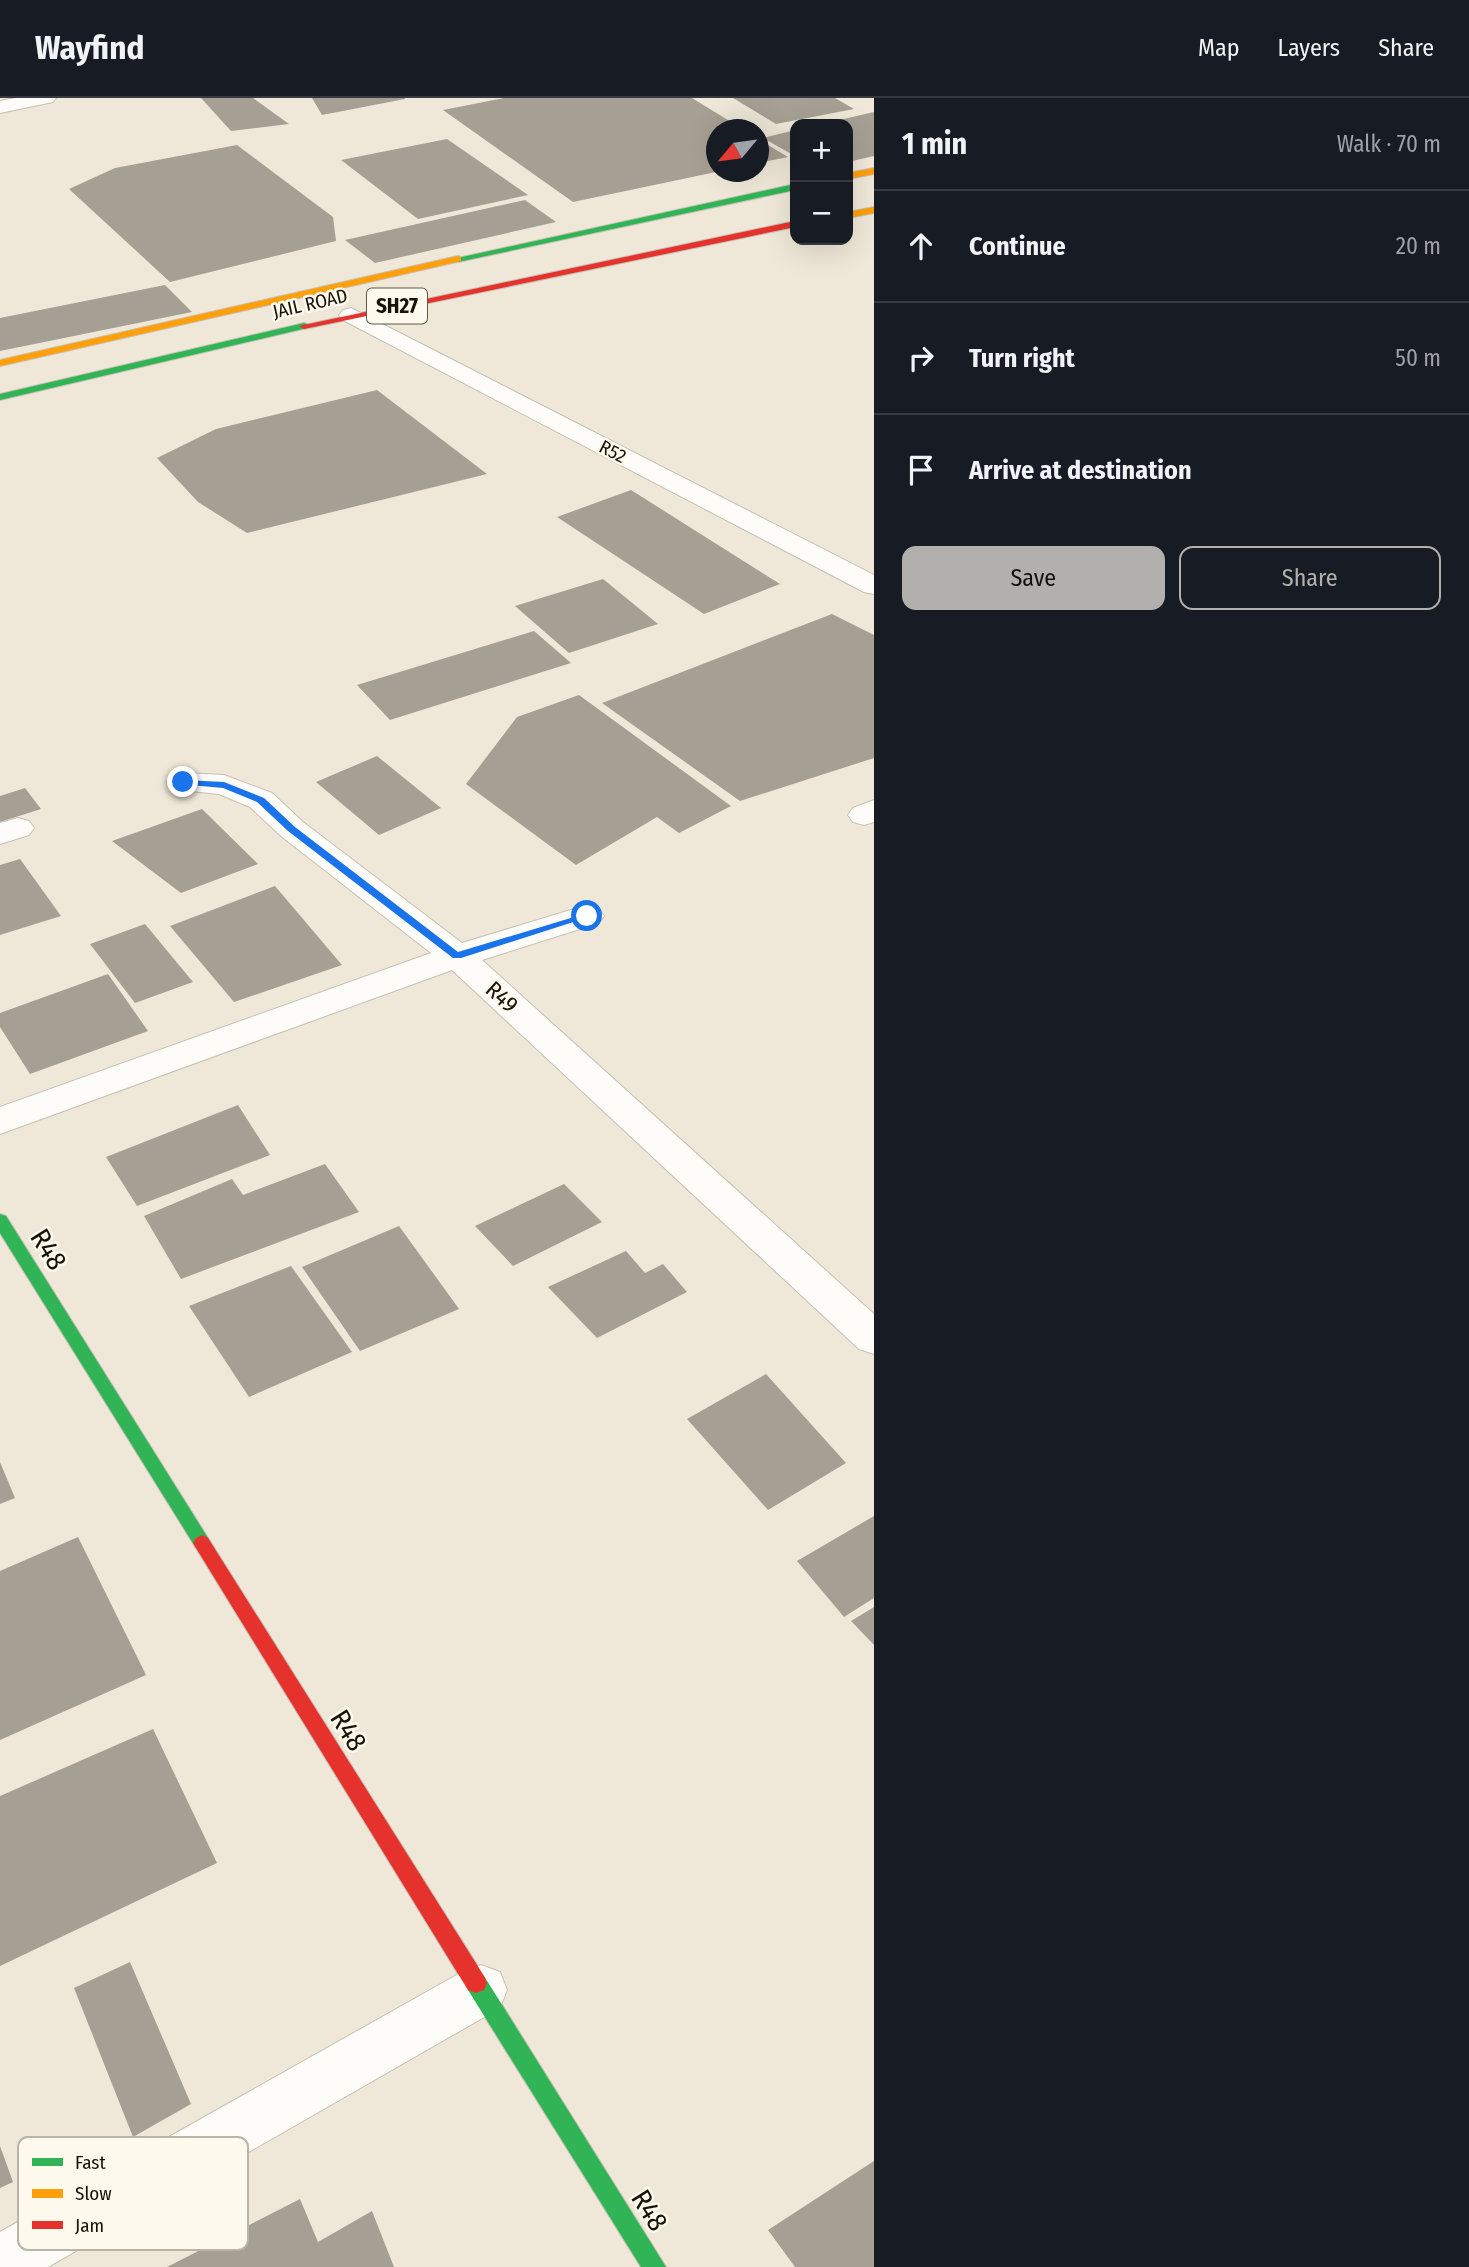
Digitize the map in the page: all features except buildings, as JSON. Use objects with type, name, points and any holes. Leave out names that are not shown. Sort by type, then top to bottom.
[{"type":"main road","points":[[853,175],[874,170]]},
{"type":"main road","points":[[0,363],[552,237],[790,188]]},
{"type":"main road","points":[[684,209],[720,238]]},
{"type":"main road","points":[[853,214],[874,210]]},
{"type":"main road","name":"JAIL ROAD","points":[[0,397],[351,315],[790,225]]},
{"type":"main road","name":"R48","points":[[0,1220],[654,2267]]},
{"type":"street","points":[[0,107],[46,98]]},
{"type":"street","name":"R52","points":[[351,315],[874,586]]},
{"type":"street","name":"R49","points":[[183,782],[224,785],[261,800],[292,829],[457,956],[874,1338]]},
{"type":"street","points":[[0,1121],[457,956],[587,916]]},
{"type":"street","points":[[222,2137],[481,1990]]},
{"type":"street","points":[[0,2263],[23,2250]]},
{"type":"traffic: fast","points":[[458,259],[790,188]]},
{"type":"traffic: fast","points":[[0,397],[304,326]]},
{"type":"traffic: fast","points":[[0,1220],[202,1543]]},
{"type":"traffic: fast","points":[[476,1983],[654,2267]]},
{"type":"traffic: slow","points":[[853,175],[874,171]]},
{"type":"traffic: slow","points":[[853,214],[874,210]]},
{"type":"traffic: slow","points":[[0,363],[458,259]]},
{"type":"traffic: jam","points":[[304,326],[790,225]]},
{"type":"traffic: jam","points":[[202,1543],[476,1983]]},
{"type":"route","points":[[183,782],[224,785],[261,800],[292,829],[457,956],[587,916]]}]
